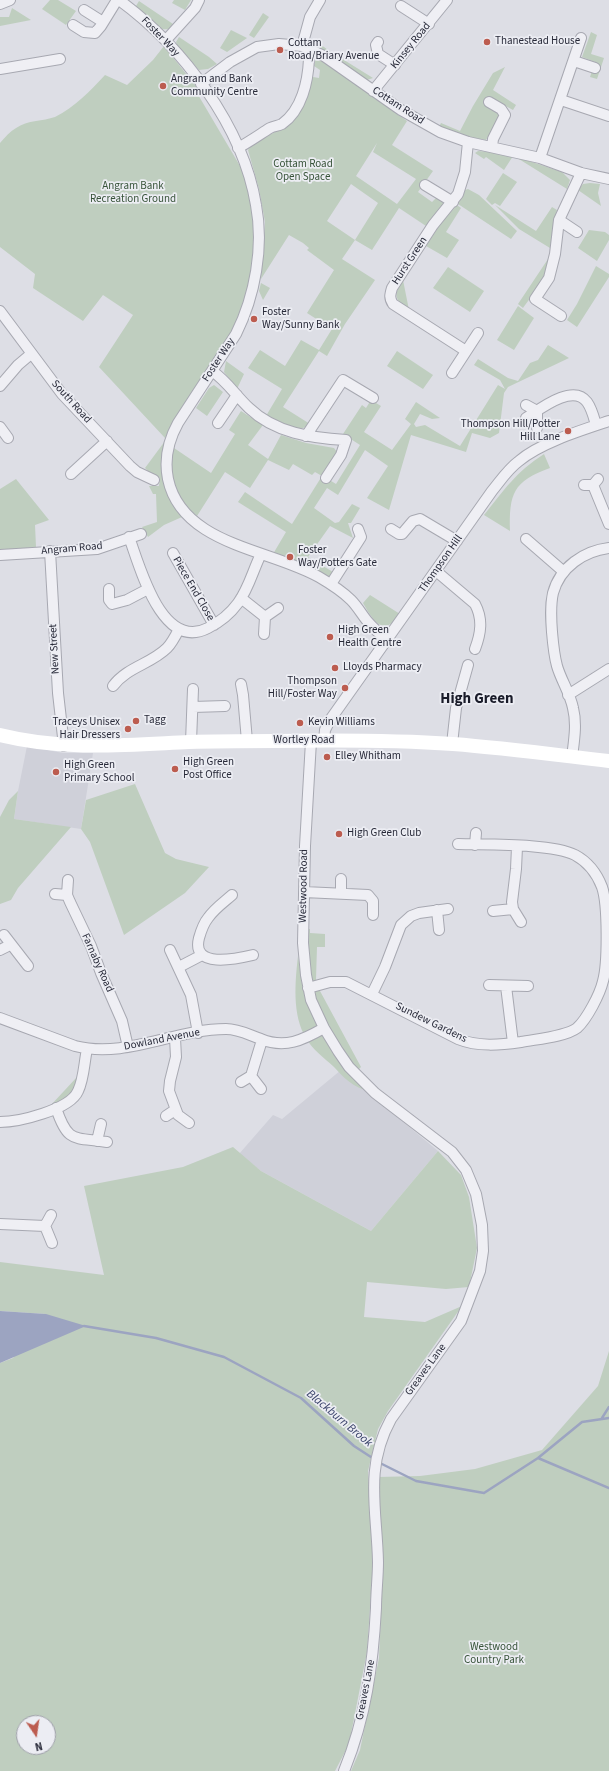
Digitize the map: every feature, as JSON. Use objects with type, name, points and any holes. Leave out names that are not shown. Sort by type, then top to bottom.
[{"type":"street","points":[[0,4],[10,0]]},
{"type":"street","name":"Foster Way","points":[[74,25],[84,32],[95,32],[118,0],[146,21],[166,40],[202,84],[221,116],[238,148],[250,180],[256,205],[259,232],[256,262],[249,301],[243,320],[236,334],[178,423],[171,437],[166,463],[170,486],[174,497],[184,512],[200,526],[222,538],[317,576],[332,584],[353,601],[370,624],[388,641]]},
{"type":"street","points":[[166,40],[183,16],[196,8],[198,0]]},
{"type":"street","points":[[302,46],[310,17],[320,0]]},
{"type":"street","name":"Kinsey Road","points":[[374,91],[447,0]]},
{"type":"street","points":[[400,7],[429,24]]},
{"type":"street","points":[[84,10],[103,22]]},
{"type":"street","points":[[540,158],[581,38]]},
{"type":"street","points":[[378,42],[376,50],[378,54],[395,65]]},
{"type":"street","name":"Cottam Road","points":[[202,84],[230,62],[257,47],[279,44],[302,46],[335,63],[401,110],[440,132],[468,142],[492,146],[540,158],[581,173],[609,179]]},
{"type":"street","points":[[0,68],[60,59]]},
{"type":"street","points":[[238,148],[287,119],[302,95],[312,72],[309,59]]},
{"type":"street","points":[[574,61],[595,68]]},
{"type":"street","points":[[561,100],[609,116]]},
{"type":"street","points":[[489,102],[501,109],[505,115],[493,139],[492,146]]},
{"type":"street","name":"Hurst Green","points":[[466,351],[393,304],[390,300],[390,294],[392,288],[433,225],[458,194],[465,172],[468,142]]},
{"type":"street","points":[[561,316],[535,299],[549,278],[552,269],[559,220],[581,173]]},
{"type":"street","points":[[425,185],[453,202]]},
{"type":"street","points":[[559,220],[577,232]]},
{"type":"street","name":"South Road","points":[[0,311],[69,403],[130,466],[147,480]]},
{"type":"street","points":[[452,373],[478,333]]},
{"type":"street","points":[[0,386],[18,365],[31,354]]},
{"type":"street","points":[[212,371],[222,378],[254,413],[263,419],[285,430],[306,436],[346,440],[341,455],[326,478]]},
{"type":"street","points":[[306,436],[344,380],[373,398]]},
{"type":"street","points":[[218,423],[237,395]]},
{"type":"street","points":[[526,418],[564,396],[572,395],[580,396],[586,401],[590,407],[596,426]]},
{"type":"street","points":[[526,405],[537,411]]},
{"type":"street","points":[[537,411],[537,428]]},
{"type":"street","name":"Thompson Hill","points":[[317,741],[492,491],[511,468],[520,460],[543,446],[609,421]]},
{"type":"street","points":[[0,428],[8,438]]},
{"type":"street","points":[[71,474],[107,441]]},
{"type":"street","points":[[592,483],[609,524]]},
{"type":"street","points":[[391,529],[399,534],[402,534],[413,520],[420,518],[457,541]]},
{"type":"street","points":[[332,584],[362,536],[358,529]]},
{"type":"street","name":"Angram Road","points":[[0,555],[97,549],[141,534]]},
{"type":"street","points":[[129,537],[148,589],[162,612],[171,624],[179,629],[193,632],[205,630],[228,616],[242,598],[261,554]]},
{"type":"street","points":[[526,538],[564,572]]},
{"type":"street","points":[[572,757],[575,718],[568,694],[557,666],[551,612],[553,592],[564,572],[577,559],[584,555],[609,548]]},
{"type":"street","name":"New Street","points":[[50,551],[58,693],[64,746]]},
{"type":"street","name":"Piece End Close","points":[[173,552],[214,625]]},
{"type":"street","points":[[436,572],[475,604],[479,611],[481,628],[474,649]]},
{"type":"street","points":[[110,589],[109,600],[112,604],[127,600],[148,589]]},
{"type":"street","points":[[242,598],[265,616]]},
{"type":"street","points":[[265,616],[278,608]]},
{"type":"street","points":[[264,634],[265,616]]},
{"type":"street","points":[[113,686],[118,679],[128,672],[169,647],[179,629]]},
{"type":"street","points":[[452,744],[459,693],[468,665]]},
{"type":"street","points":[[568,694],[609,669]]},
{"type":"street","points":[[241,684],[248,695],[247,741]]},
{"type":"street","points":[[191,742],[193,689]]},
{"type":"street","points":[[193,707],[225,706]]},
{"type":"street","name":"Wortley Road","points":[[0,735],[64,746],[247,741],[372,741],[452,744],[609,761]]},
{"type":"street","name":"Westwood Road","points":[[317,741],[304,892],[303,943],[308,988],[315,1010],[324,1028]]},
{"type":"street","points":[[475,845],[476,833]]},
{"type":"street","name":"Sundew Gardens","points":[[308,988],[338,981],[355,986],[460,1040],[486,1044],[513,1043],[567,1033],[580,1025],[591,1008],[603,982],[605,958],[606,907],[604,896],[598,880],[588,865],[578,857],[567,852],[547,848],[458,844]]},
{"type":"street","points":[[517,847],[516,869],[512,892],[513,909],[521,922]]},
{"type":"street","points":[[341,892],[342,879]]},
{"type":"street","name":"Farnaby Road","points":[[68,880],[67,895],[122,1021],[128,1047]]},
{"type":"street","points":[[304,892],[341,892],[368,895],[373,901],[373,915]]},
{"type":"street","points":[[55,894],[67,895]]},
{"type":"street","points":[[232,895],[227,906],[214,911],[203,925],[198,943],[198,950],[202,955],[212,959],[222,960],[253,955]]},
{"type":"street","points":[[493,911],[513,909]]},
{"type":"street","points":[[372,994],[385,967],[401,925],[415,914],[443,910],[439,930]]},
{"type":"street","points":[[4,935],[10,945],[28,966]]},
{"type":"street","points":[[0,950],[10,945]]},
{"type":"street","points":[[170,950],[191,995],[198,1033]]},
{"type":"street","points":[[179,967],[202,955]]},
{"type":"street","points":[[489,985],[528,986]]},
{"type":"street","points":[[506,986],[513,1043]]},
{"type":"street","name":"Dowland Avenue","points":[[0,1018],[75,1046],[87,1049],[104,1050],[226,1029],[245,1032],[262,1040],[276,1044],[290,1043],[306,1038],[324,1028]]},
{"type":"street","name":"Greaves Lane","points":[[324,1028],[338,1051],[364,1082],[375,1093],[452,1152],[466,1170],[474,1188],[482,1225],[483,1251],[480,1270],[461,1321],[420,1376],[383,1434],[374,1467],[373,1481],[378,1563],[374,1651],[368,1693],[354,1746],[344,1771]]},
{"type":"street","points":[[175,1038],[176,1057],[170,1081],[170,1091],[175,1110],[181,1118],[189,1123]]},
{"type":"street","points":[[241,1082],[251,1076],[262,1040]]},
{"type":"street","points":[[0,1122],[21,1120],[56,1108],[71,1100],[78,1091],[87,1049]]},
{"type":"street","points":[[251,1076],[261,1089]]},
{"type":"street","points":[[56,1108],[62,1126],[66,1132],[79,1139],[107,1142]]},
{"type":"street","points":[[166,1116],[175,1110]]},
{"type":"street","points":[[97,1141],[101,1124]]},
{"type":"street","points":[[45,1226],[51,1215]]},
{"type":"street","points":[[0,1224],[45,1226]]},
{"type":"street","points":[[45,1226],[52,1243]]},
{"type":"shaded area","name":"High Green Primary School","points":[[27,746],[63,753],[93,753],[81,829],[14,819]]},
{"type":"shaded area","points":[[341,1070],[438,1151],[371,1231],[261,1171],[239,1154],[273,1115],[282,1119]]},
{"type":"green space","points":[[50,0],[58,0],[76,11],[66,25],[42,9]]},
{"type":"green space","points":[[174,0],[191,0],[185,10],[172,3]]},
{"type":"green space","points":[[139,1],[173,24],[169,29],[160,28],[155,25],[136,6]]},
{"type":"green space","points":[[12,8],[31,20],[0,26],[0,17],[9,17]]},
{"type":"green space","points":[[263,13],[269,17],[254,38],[249,35]]},
{"type":"green space","points":[[231,30],[247,38],[227,52],[220,48]]},
{"type":"green space","points":[[591,32],[597,35],[591,54],[604,58],[597,79],[590,77],[595,62],[582,57]]},
{"type":"green space","points":[[179,37],[217,64],[208,69],[199,70],[177,45],[176,42]]},
{"type":"green space","points":[[316,41],[373,78],[367,80],[345,64],[313,45]]},
{"type":"green space","name":"Angram Bank Recreation Ground","points":[[164,46],[199,90],[197,93],[243,171],[253,209],[253,254],[248,288],[237,321],[223,347],[170,427],[165,438],[99,367],[133,315],[103,295],[83,321],[33,288],[35,274],[0,247],[0,143],[8,134],[20,125],[53,118],[62,113],[82,98],[105,75],[127,85],[153,60]]},
{"type":"green space","name":"Cottam Road Open Space","points":[[316,57],[351,80],[407,121],[392,145],[433,171],[418,192],[432,202],[437,197],[445,203],[426,226],[399,208],[372,250],[355,240],[342,259],[375,280],[345,324],[327,356],[319,351],[283,407],[310,424],[299,429],[293,429],[266,416],[282,389],[248,368],[260,350],[285,366],[301,340],[319,350],[332,329],[307,313],[334,270],[307,250],[309,248],[303,243],[289,235],[261,279],[265,222],[259,189],[248,150],[260,140],[284,129],[289,125],[311,79],[313,77],[319,78],[320,70],[314,66]],"holes":[[[377,143],[373,152],[416,179],[397,204],[356,176]],[[351,184],[378,203],[355,240],[327,221]]]},
{"type":"green space","points":[[505,67],[493,90],[516,105],[513,110],[489,97],[499,115],[499,118],[486,140],[467,137],[439,127],[441,123],[460,131],[493,73]]},
{"type":"green space","points":[[478,151],[513,156],[504,170],[486,157],[484,159],[475,153]]},
{"type":"green space","points":[[514,156],[562,172],[570,180],[567,189]]},
{"type":"green space","points":[[503,173],[517,182],[500,206],[495,203],[492,205],[486,199]]},
{"type":"green space","points":[[583,184],[600,184],[598,193],[601,206],[578,190]]},
{"type":"green space","points":[[468,189],[479,195],[517,231],[511,239],[458,204],[465,190]]},
{"type":"green space","points":[[457,205],[461,208],[446,232],[459,240],[447,258],[426,246],[441,223]]},
{"type":"green space","points":[[495,205],[536,231],[552,207],[557,210],[550,248],[519,229]]},
{"type":"green space","points":[[589,230],[605,232],[609,235],[609,240],[597,261],[578,248]]},
{"type":"green space","points":[[548,259],[544,277],[523,308],[518,304]]},
{"type":"green space","points":[[596,266],[609,274],[609,277],[577,327],[567,320],[577,304]]},
{"type":"green space","points":[[448,267],[484,291],[470,312],[433,288]]},
{"type":"green space","points":[[403,280],[409,310],[400,303],[397,296],[398,289]]},
{"type":"green space","points":[[261,283],[270,288],[263,300],[259,291]]},
{"type":"green space","points":[[518,306],[534,318],[514,350],[497,340]]},
{"type":"green space","points":[[548,345],[569,358],[508,387],[504,393],[499,433],[490,438],[472,433],[466,452],[411,435],[389,510],[367,498],[388,466],[365,450],[338,495],[327,488],[314,508],[335,523],[339,522],[352,504],[360,508],[351,523],[348,523],[353,538],[330,526],[308,557],[333,572],[329,577],[326,577],[285,556],[273,554],[286,532],[238,502],[245,492],[292,524],[322,476],[315,472],[312,475],[293,464],[289,470],[268,460],[250,488],[225,472],[197,516],[189,509],[178,494],[172,468],[174,448],[211,473],[235,434],[229,430],[241,411],[263,425],[248,445],[268,459],[281,435],[306,443],[334,448],[337,452],[323,476],[336,484],[360,445],[343,434],[362,405],[366,408],[371,400],[381,406],[364,432],[392,450],[411,424],[405,419],[416,402],[440,418],[432,419],[420,414],[414,424],[416,427],[425,425],[460,446],[498,385],[505,389],[500,380],[474,365],[478,359],[508,378],[518,381],[530,363],[538,360]]},
{"type":"green space","points":[[397,351],[433,375],[423,389],[387,366]]},
{"type":"green space","points":[[226,361],[244,374],[237,389],[224,372]]},
{"type":"green space","points":[[214,385],[223,392],[207,416],[196,408],[209,388]]},
{"type":"green space","points":[[165,441],[163,472],[165,487],[171,501],[182,517],[164,525],[148,537],[142,527],[157,522],[156,494],[153,494],[149,486],[159,486],[160,478],[152,475],[145,468]]},
{"type":"green space","points":[[544,454],[550,468],[528,478],[516,490],[512,498],[510,531],[484,515],[504,489],[534,461]]},
{"type":"green space","points":[[16,479],[49,520],[35,525],[36,547],[0,551],[0,489]]},
{"type":"green space","points":[[370,595],[400,614],[389,625],[384,626],[379,624],[371,616],[363,603]]},
{"type":"green space","points":[[135,784],[165,853],[176,859],[209,867],[185,893],[124,935],[90,842],[81,829],[86,800]]},
{"type":"green space","points":[[18,791],[14,819],[71,827],[18,888],[11,900],[0,904],[0,817],[9,800]]},
{"type":"green space","points":[[306,929],[310,929],[310,933],[325,934],[325,947],[317,947],[316,979],[320,991],[361,1067],[358,1070],[341,1049],[321,1013],[309,969]]},
{"type":"green space","points":[[298,956],[304,991],[316,1023],[330,1048],[339,1060],[369,1091],[359,1088],[346,1079],[315,1050],[306,1038],[298,1019],[297,1009],[296,977]]},
{"type":"green space","points":[[77,1077],[76,1083],[69,1095],[51,1105]]},
{"type":"green space","points":[[233,1147],[261,1171],[371,1231],[438,1151],[461,1175],[469,1197],[477,1248],[469,1287],[446,1289],[367,1282],[364,1317],[425,1322],[462,1306],[388,1411],[378,1429],[368,1471],[373,1564],[367,1652],[349,1744],[335,1771],[0,1771],[0,1363],[13,1358],[46,1314],[0,1311],[0,1262],[104,1275],[84,1186],[183,1167]]},
{"type":"green space","name":"Westwood Country Park","points":[[609,1351],[609,1771],[351,1771],[360,1750],[379,1658],[383,1567],[378,1477],[420,1476],[475,1469],[542,1450],[598,1386]]},
{"type":"water","points":[[0,1311],[46,1314],[86,1326],[0,1363]]},
{"type":"waterway","name":"Blackburn Brook","points":[[84,1326],[156,1338],[224,1357],[301,1398],[354,1446],[374,1459]]},
{"type":"waterway","points":[[602,1418],[609,1407]]},
{"type":"waterway","name":"Blackburn Brook","points":[[378,1462],[416,1481],[484,1493],[538,1458],[582,1422],[609,1418]]},
{"type":"waterway","points":[[538,1458],[609,1488]]},
{"type":"place","name":"Thanestead House","points":[[487,42]]},
{"type":"place","name":"Cottam Road/Briary Avenue","points":[[280,50]]},
{"type":"place","name":"Angram and Bank Community Centre","points":[[163,86]]},
{"type":"place","name":"Foster Way/Sunny Bank","points":[[254,319]]},
{"type":"place","name":"Thompson Hill/Potter Hill Lane","points":[[568,431]]},
{"type":"place","name":"Foster Way/Potters Gate","points":[[290,557]]},
{"type":"place","name":"High Green Health Centre","points":[[330,637]]},
{"type":"place","name":"Lloyds Pharmacy","points":[[335,668]]},
{"type":"place","name":"Thompson Hill/Foster Way","points":[[345,688]]},
{"type":"place","name":"Tagg","points":[[136,721]]},
{"type":"place","name":"Kevin Williams","points":[[300,723]]},
{"type":"place","name":"Traceys Unisex Hair Dressers","points":[[128,729]]},
{"type":"place","name":"Elley Whitham","points":[[327,757]]},
{"type":"place","name":"High Green Post Office","points":[[175,769]]},
{"type":"place","name":"High Green Primary School","points":[[56,772]]},
{"type":"place","name":"High Green Club","points":[[339,834]]},
{"type":"district","name":"High Green","points":[[477,700]]}]
